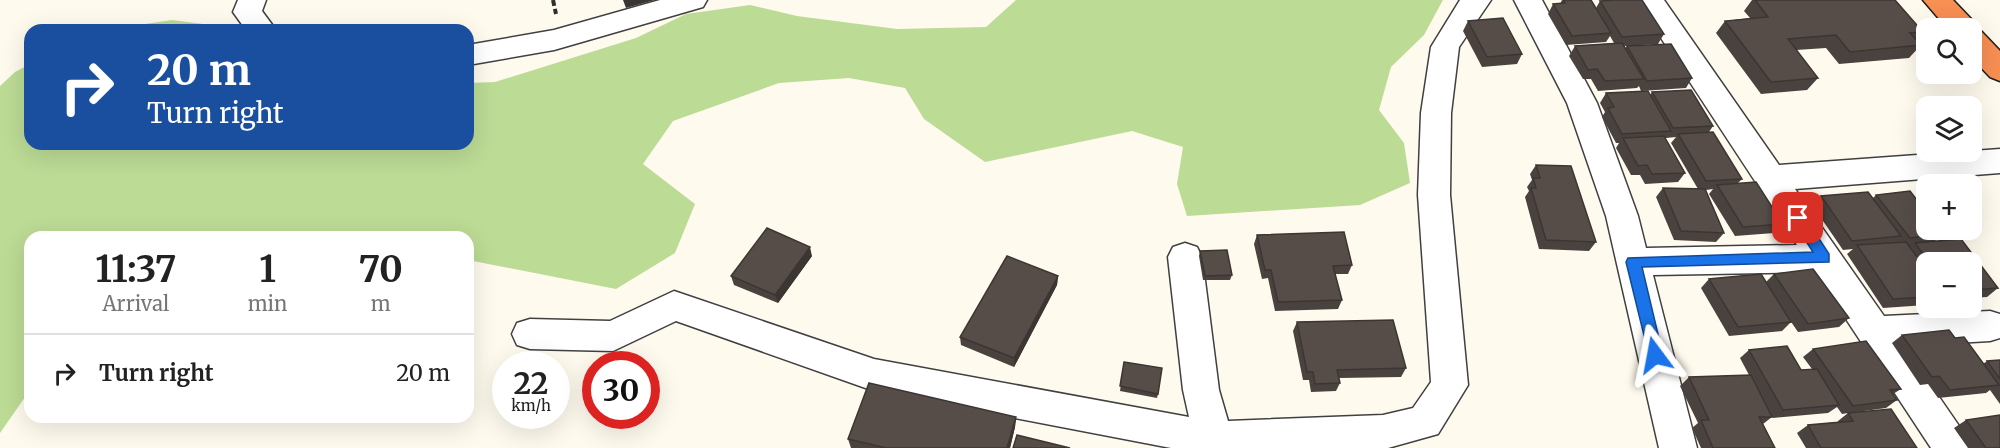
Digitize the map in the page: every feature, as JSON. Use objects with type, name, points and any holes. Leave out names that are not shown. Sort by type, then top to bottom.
[{"type":"highway","points":[[1937,0],[1954,18]]},
{"type":"highway","points":[[1982,50],[2000,70]]},
{"type":"street","points":[[252,0],[247,12],[257,24]]},
{"type":"street","points":[[474,54],[554,40],[693,0]]},
{"type":"street","points":[[530,334],[613,336],[674,306],[874,375],[1216,443],[1383,432],[1425,422],[1450,386],[1434,195],[1436,113],[1445,47],[1468,9],[1477,0]]},
{"type":"street","points":[[1528,0],[1582,103],[1622,216],[1678,448]]},
{"type":"street","points":[[1650,0],[1953,448]]},
{"type":"street","points":[[1772,178],[2000,161]]},
{"type":"street","points":[[1185,257],[1201,390],[1216,443]]},
{"type":"street","points":[[1633,262],[1824,258]]},
{"type":"street","points":[[1874,332],[1990,326]]},
{"type":"green space","points":[[1016,0],[1443,0],[1424,35],[1391,67],[1379,110],[1404,143],[1410,183],[1360,205],[1187,216],[1177,184],[1183,147],[1132,131],[985,162],[924,119],[905,88],[849,78],[779,83],[673,121],[643,164],[695,204],[675,253],[616,289],[474,261],[474,231],[24,231],[24,399],[0,433],[0,86],[24,67],[24,150],[474,150],[474,83],[495,82],[636,38],[686,14],[750,5],[797,16],[897,29],[986,27]]},
{"type":"green space","points":[[172,20],[203,24],[145,24]]},
{"type":"building","points":[[1564,0],[1591,0],[1611,33],[1572,36],[1553,4],[1565,3]]},
{"type":"building","points":[[1642,0],[1664,34],[1622,37],[1600,1]]},
{"type":"building","points":[[1755,0],[1895,0],[1916,24],[1916,33],[1910,33],[1916,40],[1916,45],[1850,52],[1836,35],[1788,39],[1818,78],[1771,82],[1725,21],[1768,17]]},
{"type":"building","points":[[1503,18],[1522,54],[1487,57],[1468,21]]},
{"type":"building","points":[[1622,43],[1644,79],[1605,81],[1597,69],[1588,70],[1575,46]]},
{"type":"building","points":[[1671,44],[1692,78],[1647,81],[1627,46]]},
{"type":"building","points":[[1691,90],[1713,126],[1673,128],[1652,92]]},
{"type":"building","points":[[1648,91],[1671,131],[1622,134],[1608,108],[1614,107],[1606,93]]},
{"type":"building","points":[[1713,132],[1742,179],[1706,181],[1678,134]]},
{"type":"building","points":[[1664,136],[1685,173],[1652,174],[1647,165],[1638,166],[1623,138]]},
{"type":"building","points":[[1536,165],[1571,166],[1596,242],[1546,240],[1531,188],[1536,188],[1533,178],[1540,178]]},
{"type":"building","points":[[1756,182],[1783,224],[1743,227],[1717,185]]},
{"type":"building","points":[[1663,188],[1705,189],[1724,233],[1681,231]]},
{"type":"building","points":[[1910,191],[1916,199],[1916,237],[1910,238],[1876,195]]},
{"type":"building","points":[[1868,192],[1901,236],[1852,241],[1821,196]]},
{"type":"building","points":[[767,228],[810,247],[775,295],[731,276]]},
{"type":"building","points":[[1344,232],[1352,265],[1333,266],[1342,300],[1278,302],[1271,270],[1265,270],[1257,235]]},
{"type":"building","points":[[1962,240],[1971,252],[1922,252],[1915,243]]},
{"type":"building","points":[[1906,242],[1916,256],[1916,298],[1893,299],[1857,245]]},
{"type":"building","points":[[1227,250],[1232,275],[1205,276],[1200,251]]},
{"type":"building","points":[[1007,256],[1058,276],[1014,358],[960,337]]},
{"type":"building","points":[[1982,267],[1998,288],[1982,289]]},
{"type":"building","points":[[1813,269],[1849,318],[1808,324],[1774,274]]},
{"type":"building","points":[[1761,274],[1791,322],[1738,327],[1709,279]]},
{"type":"building","points":[[1393,320],[1406,368],[1337,370],[1340,383],[1315,384],[1313,372],[1307,372],[1297,322]]},
{"type":"building","points":[[1949,330],[1955,338],[1964,337],[1999,385],[1950,390],[1939,376],[1932,377],[1902,335]]},
{"type":"building","points":[[1866,341],[1901,389],[1890,390],[1897,400],[1853,406],[1813,349]]},
{"type":"building","points":[[1787,346],[1801,370],[1817,369],[1839,405],[1783,410],[1749,350]]},
{"type":"building","points":[[2000,360],[2000,379],[1987,361]]},
{"type":"building","points":[[1124,362],[1162,368],[1158,394],[1120,386]]},
{"type":"building","points":[[1751,375],[1772,417],[1759,417],[1775,448],[1713,448],[1701,420],[1709,420],[1689,377]]},
{"type":"building","points":[[869,383],[1016,417],[1007,448],[886,448],[848,439]]},
{"type":"building","points":[[1891,409],[1917,448],[1821,448],[1808,425],[1853,421],[1848,413]]},
{"type":"building","points":[[2000,415],[2000,448],[1986,448],[1966,420]]},
{"type":"building","points":[[1017,435],[1070,448],[1013,448]]},
{"type":"route","points":[[1655,355],[1633,262],[1824,258],[1798,218]]}]
